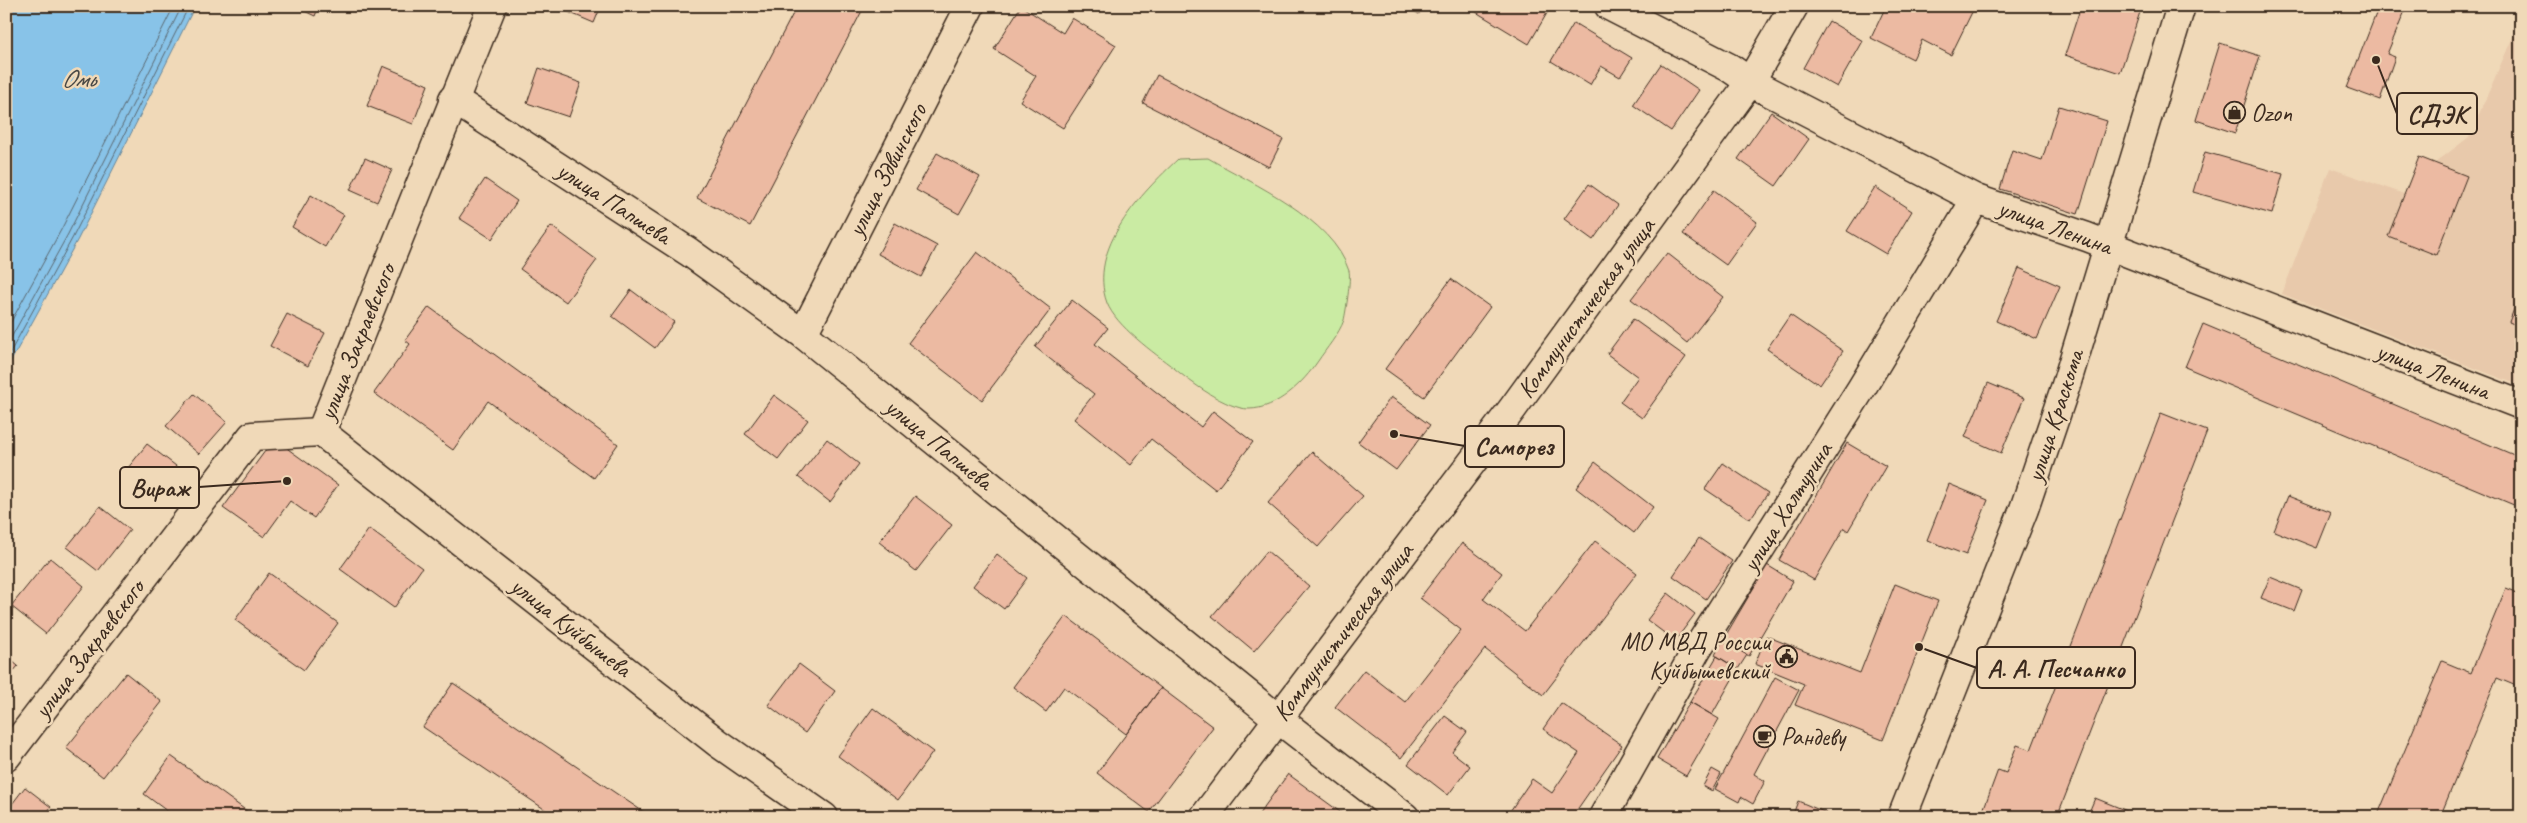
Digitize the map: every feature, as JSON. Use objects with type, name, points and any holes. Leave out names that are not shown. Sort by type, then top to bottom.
[{"type":"street","name":"улица Закраевского","points":[[6,757],[252,436],[322,432],[453,99],[492,6]]},
{"type":"street","name":"улица Здвинского","points":[[803,334],[970,6]]},
{"type":"street","name":"улица Ленина","points":[[1609,6],[1730,68],[1750,82],[1976,199],[2108,246],[2521,405]]},
{"type":"street","name":"Коммунистическая улица","points":[[1204,817],[1513,408],[1750,82],[1794,6]]},
{"type":"street","name":"улица Краскома","points":[[1902,817],[2024,509],[2066,385],[2181,6]]},
{"type":"street","name":"улица Папшева","points":[[453,99],[689,252],[803,334],[1277,718],[1405,817]]},
{"type":"street","name":"улица Халтурина","points":[[1603,817],[1697,649],[1862,389],[1976,199]]},
{"type":"street","name":"улица Куйбышева","points":[[322,432],[718,743],[824,817]]},
{"type":"shaded area","points":[[2521,18],[2521,386],[2282,294],[2330,168],[2404,194],[2419,157],[2435,163],[2469,137]]},
{"type":"green space","points":[[1208,158],[1268,191],[1309,219],[1340,252],[1349,271],[1345,316],[1336,336],[1297,386],[1279,400],[1259,408],[1249,409],[1230,405],[1199,387],[1156,355],[1127,330],[1118,321],[1107,303],[1103,282],[1105,262],[1111,242],[1134,205],[1178,159]]},
{"type":"water","name":"Омь","points":[[6,6],[195,6],[78,239],[6,370]]},
{"type":"building","points":[[294,6],[319,6],[315,16]]},
{"type":"building","points":[[562,6],[601,6],[594,23],[561,9]]},
{"type":"building","points":[[797,6],[864,7],[750,226],[697,198]]},
{"type":"building","points":[[1021,6],[1063,33],[1072,18],[1116,45],[1063,128],[1020,101],[1036,76],[994,49]]},
{"type":"building","points":[[1404,6],[1423,6],[1419,14]]},
{"type":"building","points":[[1479,6],[1547,6],[1550,8],[1529,44],[1476,12]]},
{"type":"building","points":[[1886,6],[1975,6],[1951,55],[1922,40],[1913,59],[1871,38]]},
{"type":"building","points":[[2081,6],[2142,6],[2120,73],[2065,55]]},
{"type":"building","points":[[2379,6],[2407,6],[2387,54],[2395,57],[2380,100],[2347,88]]},
{"type":"building","points":[[1829,21],[1863,41],[1837,87],[1803,68]]},
{"type":"building","points":[[1574,23],[1632,58],[1620,77],[1601,66],[1590,85],[1551,61]]},
{"type":"building","points":[[2220,43],[2260,56],[2235,133],[2196,120]]},
{"type":"building","points":[[1661,64],[1699,90],[1671,131],[1633,105]]},
{"type":"building","points":[[383,66],[428,85],[413,124],[367,106]]},
{"type":"building","points":[[539,68],[581,83],[569,117],[527,103]]},
{"type":"building","points":[[1157,75],[1283,139],[1269,167],[1143,103]]},
{"type":"building","points":[[2059,106],[2107,121],[2078,214],[2000,189],[2012,150],[2042,160]]},
{"type":"building","points":[[1771,112],[1809,139],[1776,186],[1738,159]]},
{"type":"building","points":[[2205,152],[2283,174],[2272,214],[2193,192]]},
{"type":"building","points":[[937,153],[980,177],[959,214],[916,190]]},
{"type":"building","points":[[2419,157],[2467,176],[2436,255],[2388,236]]},
{"type":"building","points":[[365,158],[392,170],[377,202],[350,190]]},
{"type":"building","points":[[485,179],[517,201],[492,239],[459,218]]},
{"type":"building","points":[[1589,184],[1618,205],[1593,240],[1564,219]]},
{"type":"building","points":[[1875,187],[1912,211],[1886,254],[1847,231]]},
{"type":"building","points":[[1714,190],[1757,222],[1726,265],[1683,234]]},
{"type":"building","points":[[311,195],[344,215],[325,247],[292,227]]},
{"type":"building","points":[[895,223],[937,246],[921,277],[878,254]]},
{"type":"building","points":[[551,226],[597,260],[566,302],[520,269]]},
{"type":"building","points":[[977,252],[1051,309],[982,400],[908,343]]},
{"type":"building","points":[[1667,253],[1723,297],[1687,343],[1631,299]]},
{"type":"building","points":[[2019,268],[2060,286],[2037,339],[1996,321]]},
{"type":"building","points":[[1451,279],[1490,307],[1424,397],[1385,369]]},
{"type":"building","points":[[631,290],[674,322],[655,348],[612,316]]},
{"type":"building","points":[[2521,291],[2521,327],[2509,322]]},
{"type":"building","points":[[1072,300],[1108,328],[1095,344],[1201,427],[1213,411],[1253,442],[1216,490],[1151,439],[1131,465],[1074,419],[1094,394],[1035,347]]},
{"type":"building","points":[[429,307],[618,444],[594,478],[488,401],[453,450],[374,393],[410,344],[405,340]]},
{"type":"building","points":[[287,314],[325,333],[308,366],[270,346]]},
{"type":"building","points":[[1790,315],[1843,351],[1820,385],[1767,349]]},
{"type":"building","points":[[1633,319],[1686,357],[1642,418],[1620,402],[1638,377],[1607,354]]},
{"type":"building","points":[[2203,324],[2521,458],[2521,508],[2185,367]]},
{"type":"building","points":[[1988,383],[2024,398],[2001,453],[1965,437]]},
{"type":"building","points":[[194,394],[227,422],[199,454],[166,426]]},
{"type":"building","points":[[774,395],[808,420],[778,459],[745,434]]},
{"type":"building","points":[[1391,397],[1430,425],[1396,470],[1358,442]]},
{"type":"building","points":[[2161,413],[2207,431],[2057,817],[1981,816],[1998,770],[2006,773],[2017,745],[2031,750]]},
{"type":"building","points":[[274,439],[338,485],[314,518],[290,501],[264,537],[223,508]]},
{"type":"building","points":[[827,439],[859,464],[830,502],[798,477]]},
{"type":"building","points":[[1847,443],[1886,466],[1848,531],[1844,528],[1814,580],[1779,560]]},
{"type":"building","points":[[147,444],[180,469],[154,504],[120,478]]},
{"type":"building","points":[[1312,452],[1363,496],[1318,547],[1268,503]]},
{"type":"building","points":[[1595,462],[1653,507],[1634,533],[1576,488]]},
{"type":"building","points":[[1723,463],[1768,493],[1750,519],[1705,489]]},
{"type":"building","points":[[1949,484],[1988,500],[1966,555],[1927,540]]},
{"type":"building","points":[[915,496],[952,525],[916,571],[879,542]]},
{"type":"building","points":[[2288,496],[2331,513],[2317,548],[2274,531]]},
{"type":"building","points":[[100,506],[130,530],[98,571],[67,547]]},
{"type":"building","points":[[369,529],[422,568],[394,608],[340,569]]},
{"type":"building","points":[[1699,538],[1732,561],[1706,599],[1673,576]]},
{"type":"building","points":[[1595,541],[1637,573],[1543,695],[1485,649],[1401,758],[1335,707],[1364,670],[1405,702],[1461,630],[1420,598],[1462,543],[1502,573],[1483,599],[1525,631]]},
{"type":"building","points":[[1267,551],[1309,586],[1254,651],[1212,616]]},
{"type":"building","points":[[997,554],[1027,578],[1004,609],[973,586]]},
{"type":"building","points":[[50,558],[84,586],[46,634],[11,606]]},
{"type":"building","points":[[1767,565],[1793,581],[1749,656],[1723,640]]},
{"type":"building","points":[[269,573],[338,623],[304,670],[235,620]]},
{"type":"building","points":[[2270,577],[2302,590],[2294,611],[2261,598]]},
{"type":"building","name":"МО МВД России Куйбышевский","points":[[1895,584],[1938,601],[1883,740],[1795,705],[1804,684],[1755,664],[1766,636],[1860,673]]},
{"type":"building","points":[[2506,588],[2521,594],[2521,688],[2497,678],[2440,817],[2377,817],[2442,661],[2471,673]]},
{"type":"building","points":[[1668,593],[1695,614],[1675,641],[1647,620]]},
{"type":"building","points":[[1066,616],[1161,688],[1126,734],[1064,687],[1046,712],[1013,687]]},
{"type":"building","points":[[1723,640],[1747,655],[1738,669],[1715,655]]},
{"type":"building","points":[[6,656],[18,666],[6,680]]},
{"type":"building","points":[[1717,656],[1738,669],[1712,715],[1690,702]]},
{"type":"building","points":[[799,664],[835,691],[805,733],[768,705]]},
{"type":"building","points":[[126,673],[162,702],[103,777],[66,748]]},
{"type":"building","points":[[1775,677],[1799,690],[1754,774],[1765,781],[1753,804],[1741,797],[1739,802],[1715,789]]},
{"type":"building","points":[[453,683],[648,815],[646,817],[556,817],[423,727]]},
{"type":"building","points":[[1161,688],[1213,727],[1149,812],[1097,773]]},
{"type":"building","points":[[1690,702],[1719,719],[1686,776],[1657,759]]},
{"type":"building","points":[[1561,703],[1622,745],[1572,817],[1506,817],[1532,779],[1552,793],[1579,753],[1543,729]]},
{"type":"building","points":[[873,708],[933,752],[898,800],[838,756]]},
{"type":"building","points":[[1445,716],[1467,732],[1452,752],[1470,766],[1448,795],[1408,764]]},
{"type":"building","points":[[171,756],[255,817],[175,817],[144,794]]},
{"type":"building","points":[[1712,769],[1721,774],[1712,791],[1703,786]]},
{"type":"building","points":[[1288,774],[1347,817],[1262,817],[1259,814]]},
{"type":"building","points":[[25,787],[51,807],[43,817],[6,817],[6,812]]},
{"type":"building","points":[[2095,798],[2142,817],[2087,817]]},
{"type":"building","points":[[1798,801],[1836,817],[1792,817]]},
{"type":"place","name":"СДЭК","points":[[2376,60]]},
{"type":"place","name":"Ozon","points":[[2235,113]]},
{"type":"place","name":"Саморез","points":[[1394,434]]},
{"type":"place","name":"Вираж","points":[[287,481]]},
{"type":"place","name":"А. А. Песчанко","points":[[1919,647]]},
{"type":"place","name":"МО МВД России Куйбышевский","points":[[1786,656]]},
{"type":"place","name":"Рандеву","points":[[1765,737]]}]
